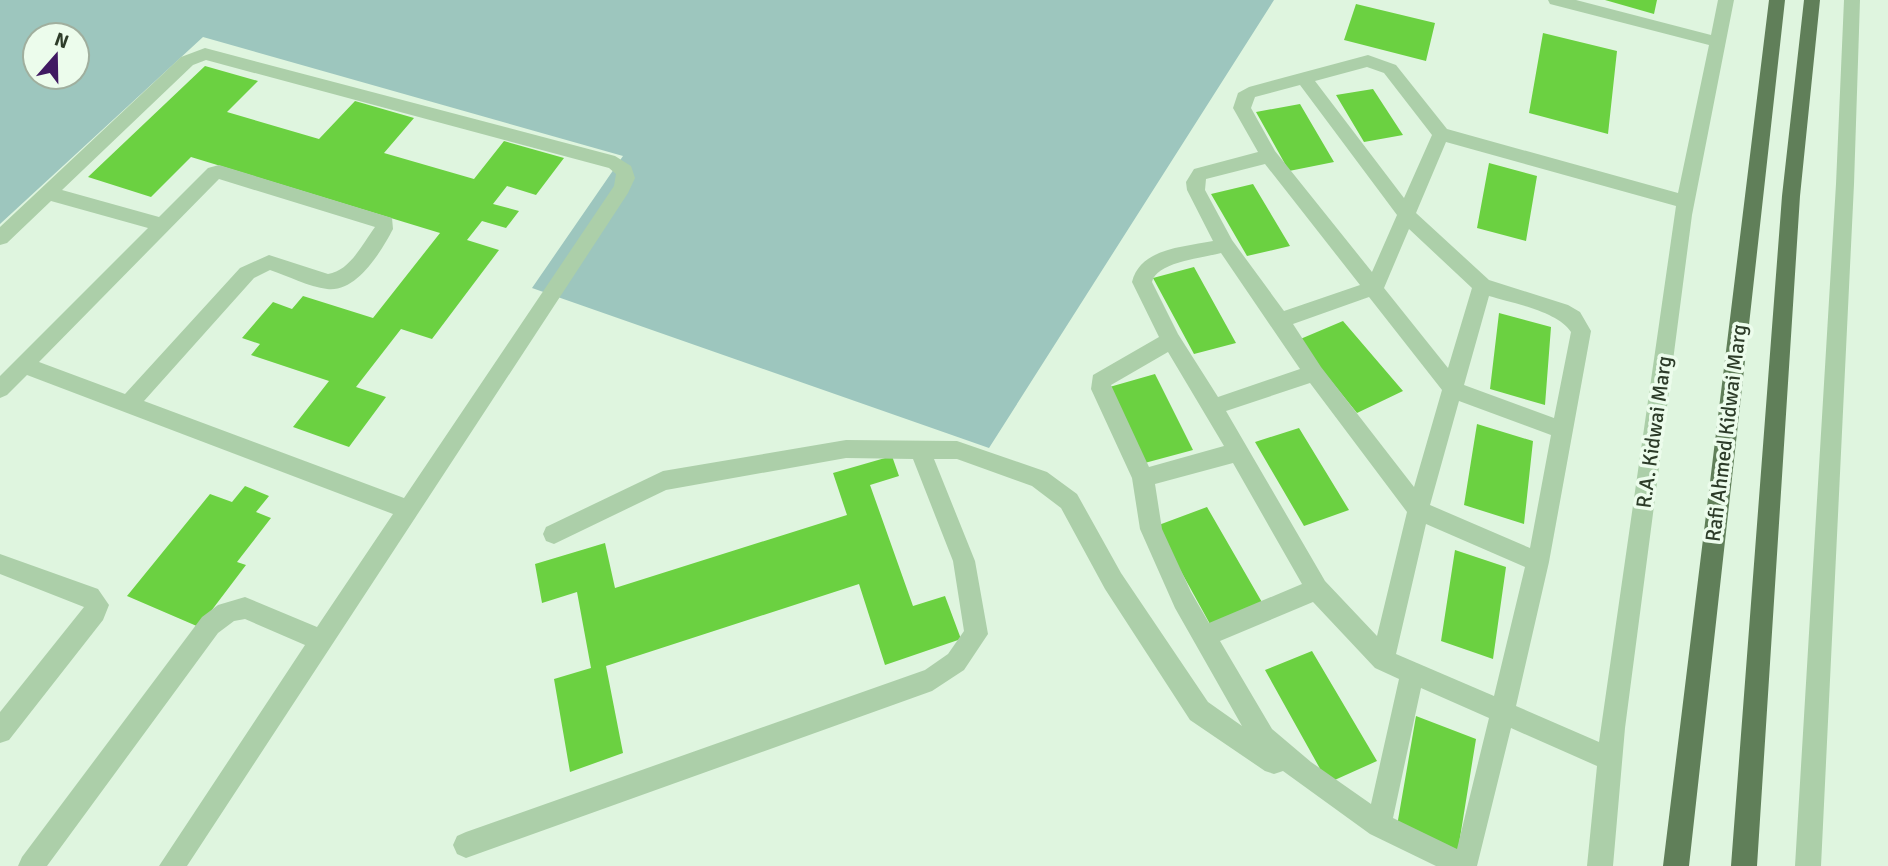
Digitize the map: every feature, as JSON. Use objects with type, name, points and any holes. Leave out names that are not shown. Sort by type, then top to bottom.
[{"type":"main road","name":"Rafi Ahmed Kidwai Marg","points":[[1676,866],[1777,0]]},
{"type":"main road","points":[[1744,866],[1791,196],[1812,0]]},
{"type":"street","points":[[1556,0],[1718,42]]},
{"type":"street","name":"R.A. Kidwai Marg","points":[[1600,866],[1610,759],[1686,202],[1726,0]]},
{"type":"street","points":[[1808,866],[1845,184],[1852,0]]},
{"type":"street","points":[[0,238],[187,61],[205,54],[602,159],[615,163],[625,171],[626,178],[622,188],[172,866]]},
{"type":"street","points":[[1563,429],[1454,390],[1269,156],[1242,108],[1244,97],[1249,93],[1368,61],[1385,65],[1441,134],[1686,202]]},
{"type":"street","points":[[1171,340],[1100,381],[1101,389],[1143,478],[1151,529],[1183,600],[1263,738],[1302,771],[1379,825],[1458,863],[1467,859],[1538,562],[1581,331],[1573,318],[1561,311],[1482,286],[1407,215],[1305,79]]},
{"type":"street","points":[[1280,321],[1375,287],[1441,134]]},
{"type":"street","points":[[1269,156],[1199,174],[1195,182],[1196,190],[1225,245],[1314,373],[1418,510],[1538,562]]},
{"type":"street","points":[[0,389],[210,176],[219,173],[385,223],[384,229],[354,267],[337,282],[328,282],[269,262],[256,266],[128,405]]},
{"type":"street","points":[[48,193],[161,225]]},
{"type":"street","points":[[1225,245],[1155,262],[1144,273],[1142,282],[1171,340],[1213,407],[1317,589],[1383,660],[1610,759]]},
{"type":"street","points":[[1383,660],[1418,510],[1482,286]]},
{"type":"street","points":[[23,365],[409,510]]},
{"type":"street","points":[[1213,407],[1314,373]]},
{"type":"street","points":[[554,534],[663,481],[846,449],[957,450],[1039,479],[1069,501],[1113,581],[1199,711],[1430,866]]},
{"type":"street","points":[[466,845],[932,679],[956,662],[976,634],[964,561],[920,450]]},
{"type":"street","points":[[1143,478],[1238,452]]},
{"type":"street","points":[[0,564],[90,597],[97,605],[95,612],[0,731]]},
{"type":"street","points":[[1204,636],[1317,589]]},
{"type":"street","points":[[31,866],[210,625],[221,615],[233,609],[245,608],[323,640]]},
{"type":"street","points":[[1379,825],[1412,673]]},
{"type":"shaded area","points":[[0,0],[1274,0],[989,448],[532,288],[623,156],[203,37],[0,224]]},
{"type":"building","points":[[1605,0],[1657,0],[1654,14]]},
{"type":"building","points":[[1356,4],[1435,23],[1426,61],[1344,40]]},
{"type":"building","points":[[1543,33],[1617,51],[1608,134],[1529,113]]},
{"type":"building","points":[[205,66],[258,81],[227,112],[319,139],[355,101],[414,118],[384,153],[474,179],[504,141],[564,158],[536,195],[507,186],[493,204],[519,211],[506,228],[482,221],[467,240],[499,250],[432,339],[401,329],[356,387],[386,397],[349,447],[293,427],[329,381],[251,355],[260,344],[242,338],[273,302],[292,309],[303,296],[373,318],[440,233],[191,157],[151,197],[88,177]]},
{"type":"building","points":[[1373,89],[1403,135],[1364,142],[1336,95]]},
{"type":"building","points":[[1300,104],[1334,162],[1289,171],[1256,112]]},
{"type":"building","points":[[1489,163],[1537,176],[1526,241],[1477,228]]},
{"type":"building","points":[[1253,184],[1290,246],[1247,256],[1211,194]]},
{"type":"building","points":[[1194,267],[1236,343],[1194,354],[1153,278]]},
{"type":"building","points":[[1499,313],[1551,327],[1545,405],[1490,389]]},
{"type":"building","points":[[1343,321],[1403,391],[1357,413],[1298,340]]},
{"type":"building","points":[[1155,374],[1193,450],[1141,464],[1106,388]]},
{"type":"building","points":[[1477,424],[1533,441],[1524,524],[1464,505]]},
{"type":"building","points":[[1299,428],[1349,510],[1304,526],[1255,442]]},
{"type":"building","points":[[892,456],[899,476],[870,485],[913,606],[945,596],[961,639],[885,665],[859,584],[606,666],[623,753],[570,772],[554,679],[591,668],[577,592],[542,603],[535,564],[605,543],[615,588],[847,515],[833,473]]},
{"type":"building","points":[[245,486],[269,496],[256,512],[271,518],[237,562],[246,565],[199,627],[127,596],[210,494],[232,502]]},
{"type":"building","points":[[1207,507],[1263,604],[1210,624],[1156,526]]},
{"type":"building","points":[[1455,550],[1506,567],[1493,659],[1441,641]]},
{"type":"building","points":[[1312,651],[1377,761],[1328,783],[1265,670]]},
{"type":"building","points":[[1416,716],[1476,739],[1458,850],[1397,826]]}]
